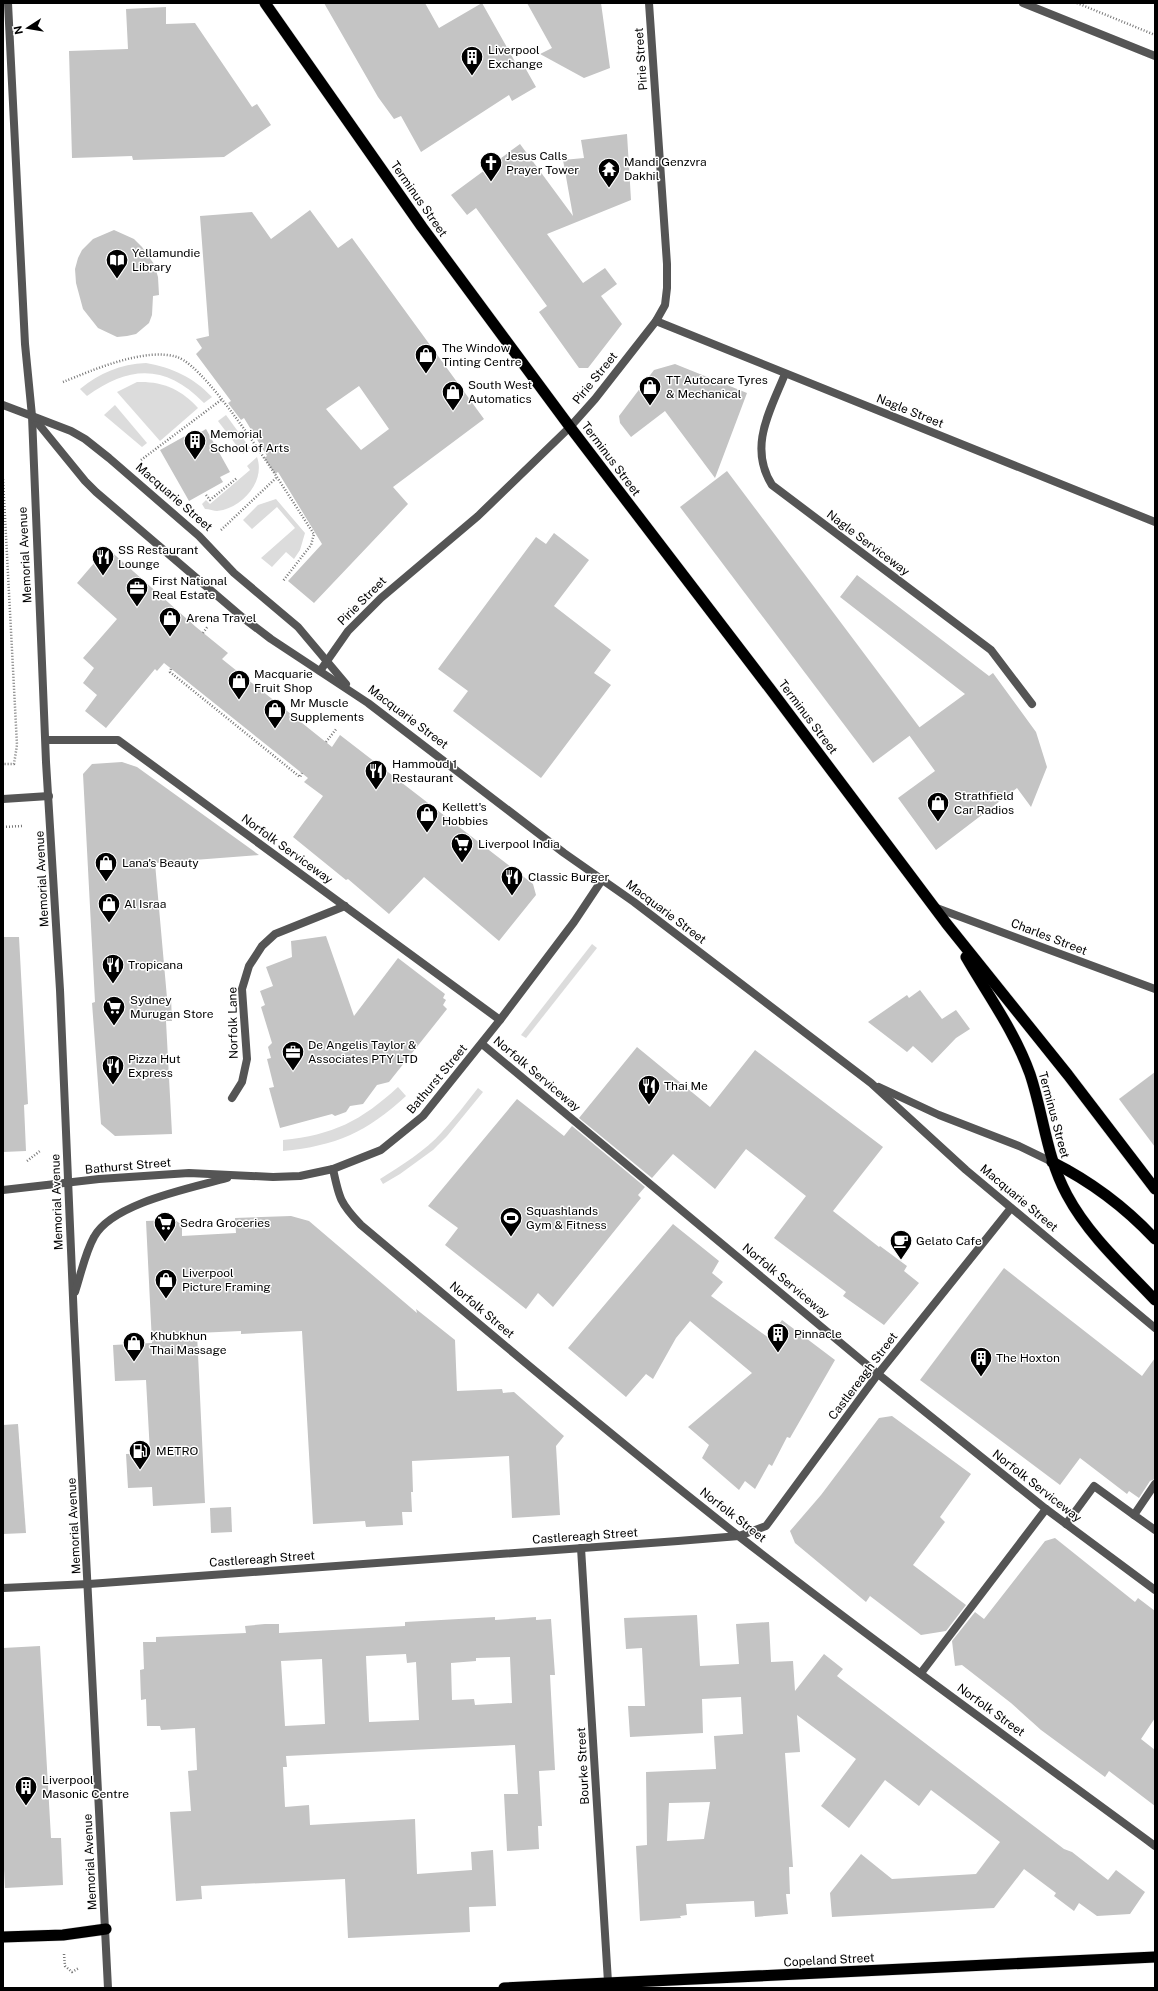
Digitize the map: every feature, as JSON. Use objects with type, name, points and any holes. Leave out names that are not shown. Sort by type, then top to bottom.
[{"type":"highway","name":"Terminus Street","points":[[266,3],[422,227],[570,427],[934,906],[1014,1038],[1036,1095],[1052,1162],[1071,1202],[1094,1235],[1155,1300]]},
{"type":"highway","name":"Terminus Street","points":[[946,924],[1068,1075],[1155,1189]]},
{"type":"highway","name":"Macquarie Street","points":[[1052,1162],[1083,1178],[1110,1198],[1126,1210],[1155,1239]]},
{"type":"highway","points":[[3,1938],[63,1935],[106,1929]]},
{"type":"highway","name":"Copeland Street","points":[[504,1988],[1155,1957]]},
{"type":"street","name":"Pirie Street","points":[[320,671],[326,660],[351,628],[381,598],[478,516],[570,427],[601,392],[656,321],[664,305],[667,288],[666,264],[649,3]]},
{"type":"street","points":[[1023,3],[1155,56]]},
{"type":"street","name":"Memorial Avenue","points":[[6,4],[25,344],[32,416],[46,740],[60,990],[73,1299],[89,1584],[108,1988]]},
{"type":"street","name":"Nagle Street","points":[[656,321],[1155,522]]},
{"type":"street","name":"Nagle Serviceway","points":[[785,374],[765,422],[761,442],[761,459],[764,473],[772,485],[991,650],[1032,704]]},
{"type":"street","name":"Macquarie Street","points":[[3,405],[71,432],[85,439],[109,458],[199,536],[234,573],[298,627],[350,689]]},
{"type":"street","name":"Macquarie Street","points":[[32,416],[85,481],[96,492],[242,617],[281,646],[350,689],[602,880],[634,902],[871,1083],[934,1142],[1155,1328]]},
{"type":"street","name":"Norfolk Serviceway","points":[[46,740],[118,740],[500,1020]]},
{"type":"street","points":[[3,799],[49,796]]},
{"type":"street","name":"Bathurst Street","points":[[3,1190],[189,1173],[233,1176],[300,1176],[333,1169],[381,1150],[404,1134],[423,1116],[482,1044],[574,922],[602,880]]},
{"type":"street","name":"Norfolk Lane","points":[[232,1098],[242,1082],[247,1060],[242,989],[249,966],[262,946],[274,934],[345,906]]},
{"type":"street","name":"Charles Street","points":[[934,906],[1155,989]]},
{"type":"street","name":"Norfolk Serviceway","points":[[482,1044],[878,1374],[1046,1510],[1154,1588]]},
{"type":"street","name":"Macquarie Street","points":[[871,1083],[940,1116],[1019,1146],[1052,1162]]},
{"type":"street","name":"Norfolk Street","points":[[333,1169],[338,1197],[348,1212],[361,1225],[607,1430],[739,1536],[920,1674],[1155,1846]]},
{"type":"street","points":[[73,1299],[95,1236],[112,1219],[128,1208],[146,1201],[233,1176]]},
{"type":"street","name":"Castlereagh Street","points":[[3,1588],[89,1584],[739,1536],[766,1526],[878,1374],[1011,1208]]},
{"type":"street","points":[[1134,1515],[1155,1484]]},
{"type":"street","points":[[1066,1524],[1094,1486],[1155,1530]]},
{"type":"street","points":[[920,1674],[1046,1510]]},
{"type":"street","name":"Bourke Street","points":[[581,1548],[608,1982]]},
{"type":"path","points":[[1077,3],[1155,35]]},
{"type":"path","points":[[63,382],[112,363],[141,356],[164,355],[178,357],[192,364],[221,400],[314,534],[307,552],[283,581]]},
{"type":"path","points":[[141,460],[221,400]]},
{"type":"path","points":[[206,495],[210,500],[237,478]]},
{"type":"path","points":[[221,530],[276,478]]},
{"type":"path","name":"Memorial Avenue","points":[[3,479],[17,745],[14,764],[3,764]]},
{"type":"path","points":[[203,632],[208,626]]},
{"type":"path","points":[[171,669],[170,672],[300,777],[302,773]]},
{"type":"path","points":[[326,742],[337,728]]},
{"type":"path","points":[[3,827],[22,826]]},
{"type":"path","points":[[28,1161],[40,1152]]},
{"type":"path","points":[[64,1954],[65,1966],[72,1972],[79,1968]]},
{"type":"shaded area","points":[[146,363],[182,374],[205,390],[212,397],[204,403],[190,390],[176,381],[162,375],[147,373],[133,374],[118,379],[87,396],[80,389],[95,378],[111,370],[128,365]]},
{"type":"shaded area","points":[[137,382],[155,383],[178,391],[192,401],[198,408],[160,441],[117,392]]},
{"type":"shaded area","points":[[115,405],[147,443],[142,447],[104,415]]},
{"type":"shaded area","points":[[226,415],[250,448],[243,454],[218,421]]},
{"type":"shaded area","points":[[257,457],[259,466],[258,476],[255,485],[243,500],[226,509],[217,511],[205,509],[202,504],[206,500],[210,504],[250,470],[247,466]]},
{"type":"shaded area","points":[[276,499],[305,533],[300,550],[294,559],[286,552],[272,567],[261,558],[295,528],[277,507],[252,529],[243,520],[258,505]]},
{"type":"shaded area","points":[[592,944],[597,948],[526,1038],[521,1035]]},
{"type":"shaded area","points":[[398,1087],[406,1096],[378,1119],[364,1128],[335,1141],[302,1149],[283,1151],[283,1140],[301,1138],[332,1130],[359,1117]]},
{"type":"shaded area","points":[[478,1088],[483,1092],[447,1136],[433,1150],[400,1174],[383,1184],[380,1179],[413,1157],[435,1139]]},
{"type":"building","points":[[324,3],[425,3],[439,28],[482,3],[518,67],[523,64],[536,87],[512,101],[509,95],[421,152],[401,116],[394,119],[378,97]]},
{"type":"building","points":[[527,3],[601,3],[610,68],[584,78],[540,54],[552,48]]},
{"type":"building","points":[[166,7],[166,24],[195,23],[252,107],[257,104],[271,125],[224,157],[133,160],[132,156],[72,158],[69,51],[128,49],[126,9]]},
{"type":"building","points":[[627,134],[631,200],[547,234],[583,283],[605,268],[617,284],[601,296],[622,324],[588,368],[579,368],[539,312],[547,306],[476,208],[467,215],[451,195],[520,144],[573,216],[563,160],[584,158],[581,140]]},
{"type":"building","points":[[310,210],[338,248],[352,238],[484,419],[393,487],[408,504],[314,603],[288,581],[322,544],[278,472],[275,474],[264,458],[267,456],[244,418],[241,420],[228,403],[231,401],[196,354],[202,348],[196,339],[209,336],[200,216],[252,212],[271,239]],"holes":[[[359,386],[389,429],[361,450],[326,409]]]},
{"type":"building","name":"Yellamundie Library","points":[[114,230],[134,239],[142,247],[154,264],[158,277],[159,295],[153,296],[152,315],[149,323],[136,334],[117,337],[98,328],[83,309],[76,283],[75,269],[82,250],[93,239]]},
{"type":"building","points":[[675,364],[747,393],[715,478],[665,411],[631,437],[620,423],[619,416],[654,370]]},
{"type":"building","name":"Memorial School of Arts","points":[[206,429],[230,472],[220,477],[223,482],[189,501],[160,450],[194,431],[196,435]]},
{"type":"building","points":[[727,471],[920,728],[873,763],[680,507]]},
{"type":"building","points":[[554,533],[589,560],[554,606],[611,650],[594,673],[611,685],[541,778],[453,711],[468,691],[438,669],[536,537],[546,544]]},
{"type":"building","points":[[107,548],[196,627],[228,653],[222,659],[332,747],[340,735],[533,884],[536,895],[499,941],[424,877],[389,914],[348,879],[346,880],[293,837],[323,796],[304,782],[308,778],[164,663],[157,671],[155,669],[106,728],[85,711],[97,695],[83,683],[94,668],[83,658],[117,619],[77,583]]},
{"type":"building","points":[[857,575],[989,676],[993,673],[1036,732],[1047,767],[1031,807],[1017,788],[936,850],[898,798],[935,771],[909,735],[965,694],[840,597]]},
{"type":"building","points":[[122,762],[137,767],[259,855],[155,863],[167,998],[171,998],[172,1021],[166,1021],[172,1134],[115,1136],[101,1124],[92,1003],[95,1002],[83,774],[92,764]]},
{"type":"building","points":[[326,936],[354,1016],[398,958],[445,994],[443,998],[446,1000],[443,1005],[447,1009],[389,1082],[377,1085],[363,1104],[350,1106],[346,1112],[335,1116],[332,1114],[280,1128],[269,1088],[274,1087],[267,1059],[271,1058],[268,1047],[272,1043],[261,1007],[265,1005],[260,991],[273,986],[266,967],[292,957],[291,941]]},
{"type":"building","points":[[3,937],[19,937],[28,1104],[24,1105],[26,1151],[3,1152]]},
{"type":"building","points":[[920,990],[942,1019],[956,1010],[970,1029],[956,1038],[932,1063],[913,1046],[907,1052],[868,1022],[907,995],[909,998]]},
{"type":"building","points":[[637,1047],[710,1107],[755,1050],[883,1147],[833,1211],[879,1247],[880,1246],[907,1266],[904,1271],[919,1283],[884,1325],[843,1296],[846,1292],[774,1238],[806,1196],[746,1149],[715,1189],[673,1154],[652,1178],[579,1118]]},
{"type":"building","points":[[1155,1072],[1155,1147],[1119,1099]]},
{"type":"building","points":[[517,1099],[564,1136],[572,1126],[645,1187],[638,1195],[641,1198],[553,1307],[538,1293],[526,1309],[445,1245],[458,1228],[428,1206]]},
{"type":"building","points":[[291,1216],[309,1221],[417,1313],[416,1309],[455,1340],[457,1391],[502,1389],[503,1393],[514,1392],[564,1436],[556,1446],[560,1515],[512,1518],[509,1456],[412,1461],[412,1512],[402,1512],[403,1525],[366,1527],[365,1521],[313,1524],[302,1331],[241,1334],[241,1331],[197,1333],[205,1503],[153,1506],[152,1487],[128,1488],[126,1454],[150,1453],[146,1380],[115,1381],[113,1345],[152,1343],[146,1221],[175,1220],[182,1225],[182,1236],[236,1233],[235,1218]]},
{"type":"building","name":"Pinnacle","points":[[673,1224],[719,1261],[712,1273],[723,1282],[711,1296],[769,1338],[782,1320],[835,1360],[790,1438],[787,1437],[772,1466],[769,1464],[755,1489],[745,1481],[739,1490],[702,1458],[709,1445],[688,1427],[752,1373],[690,1321],[676,1338],[653,1379],[646,1374],[626,1397],[568,1348]]},
{"type":"building","name":"The Hoxton","points":[[1004,1268],[1142,1376],[1155,1358],[1155,1479],[1150,1481],[1139,1498],[1129,1491],[1127,1494],[1080,1458],[1060,1485],[920,1380]]},
{"type":"building","points":[[892,1416],[971,1474],[940,1517],[945,1522],[913,1565],[966,1605],[946,1631],[921,1635],[870,1596],[866,1602],[795,1543],[790,1531],[821,1495],[879,1418]]},
{"type":"building","points":[[18,1424],[26,1533],[3,1534],[3,1425]]},
{"type":"building","points":[[231,1507],[232,1532],[211,1533],[210,1508]]},
{"type":"building","points":[[1055,1538],[1135,1602],[1138,1598],[1155,1611],[1155,1718],[1141,1739],[1155,1750],[1155,1806],[1109,1771],[1105,1777],[1041,1730],[1011,1703],[962,1665],[955,1666],[952,1641],[975,1612],[984,1619],[1045,1541]]},
{"type":"building","points":[[697,1615],[700,1666],[739,1664],[736,1624],[769,1622],[771,1662],[793,1661],[795,1691],[824,1654],[843,1669],[837,1676],[1064,1849],[1072,1852],[1108,1880],[1116,1870],[1145,1892],[1130,1914],[1097,1916],[1079,1903],[1074,1911],[1054,1896],[1056,1893],[1024,1869],[994,1908],[832,1917],[830,1893],[861,1854],[892,1879],[976,1874],[1000,1842],[931,1790],[919,1806],[885,1780],[849,1828],[821,1806],[856,1759],[797,1715],[800,1752],[785,1753],[793,1867],[789,1867],[790,1894],[786,1894],[788,1914],[755,1917],[754,1901],[686,1904],[687,1915],[680,1916],[681,1918],[640,1921],[636,1846],[647,1845],[646,1772],[716,1769],[714,1736],[743,1734],[741,1697],[702,1699],[703,1733],[630,1737],[628,1706],[645,1706],[642,1648],[626,1649],[624,1618]],"holes":[[[710,1802],[704,1839],[667,1841],[669,1803]]]},
{"type":"building","points":[[495,1617],[495,1620],[536,1617],[536,1620],[551,1619],[555,1675],[550,1675],[555,1770],[539,1771],[542,1826],[538,1826],[539,1849],[507,1851],[504,1794],[518,1794],[515,1745],[286,1756],[287,1767],[283,1767],[285,1807],[309,1805],[310,1825],[415,1819],[417,1874],[472,1870],[471,1852],[493,1850],[496,1906],[469,1907],[470,1932],[348,1938],[345,1879],[201,1886],[202,1899],[176,1901],[170,1812],[191,1811],[188,1771],[197,1770],[195,1728],[161,1730],[160,1726],[147,1726],[146,1699],[141,1700],[140,1670],[144,1669],[143,1642],[156,1642],[156,1637],[246,1633],[245,1626],[265,1624],[279,1624],[279,1633],[405,1626],[405,1622]],"holes":[[[406,1654],[407,1663],[416,1662],[419,1720],[369,1722],[366,1656]],[[510,1657],[512,1703],[475,1705],[474,1699],[452,1700],[451,1663],[476,1661],[476,1658]],[[322,1659],[325,1724],[285,1726],[281,1661]]]},
{"type":"building","points":[[40,1646],[51,1838],[61,1838],[63,1885],[5,1888],[3,1850],[3,1648]]},
{"type":"place","name":"Liverpool Exchange","points":[[472,76]]},
{"type":"place","name":"Jesus Calls Prayer Tower","points":[[491,182]]},
{"type":"place","name":"Mandi Genzvra Dakhil","points":[[609,188]]},
{"type":"place","name":"Yellamundie Library","points":[[117,280]]},
{"type":"place","name":"The Window Tinting Centre","points":[[426,374]]},
{"type":"place","name":"TT Autocare Tyres & Mechanical","points":[[650,406]]},
{"type":"place","name":"South West Automatics","points":[[453,412]]},
{"type":"place","name":"Memorial School of Arts","points":[[195,460]]},
{"type":"place","name":"SS Restaurant Lounge","points":[[103,576]]},
{"type":"place","name":"First National Real Estate","points":[[137,608]]},
{"type":"place","name":"Arena Travel","points":[[170,638]]},
{"type":"place","name":"Macquarie Fruit Shop","points":[[239,700]]},
{"type":"place","name":"Mr Muscle Supplements","points":[[275,730]]},
{"type":"place","name":"Hammoud 1 Restaurant","points":[[376,790]]},
{"type":"place","name":"Strathfield Car Radios","points":[[938,822]]},
{"type":"place","name":"Kellett's Hobbies","points":[[427,834]]},
{"type":"place","name":"Liverpool India","points":[[462,864]]},
{"type":"place","name":"Lana's Beauty","points":[[106,882]]},
{"type":"place","name":"Classic Burger","points":[[512,896]]},
{"type":"place","name":"Al Israa","points":[[109,924]]},
{"type":"place","name":"Tropicana","points":[[113,984]]},
{"type":"place","name":"Sydney Murugan Store","points":[[114,1026]]},
{"type":"place","name":"De Angelis Taylor & Associates PTY LTD","points":[[293,1072]]},
{"type":"place","name":"Pizza Hut Express","points":[[113,1086]]},
{"type":"place","name":"Thai Me","points":[[649,1106]]},
{"type":"place","name":"Squashlands Gym & Fitness","points":[[511,1238]]},
{"type":"place","name":"Sedra Groceries","points":[[165,1242]]},
{"type":"place","name":"Gelato Cafe","points":[[901,1260]]},
{"type":"place","name":"Liverpool Picture Framing","points":[[166,1300]]},
{"type":"place","name":"Pinnacle","points":[[778,1354]]},
{"type":"place","name":"Khubkhun Thai Massage","points":[[134,1362]]},
{"type":"place","name":"The Hoxton","points":[[981,1378]]},
{"type":"place","name":"METRO","points":[[140,1470]]},
{"type":"place","name":"Liverpool Masonic Centre","points":[[26,1806]]}]
